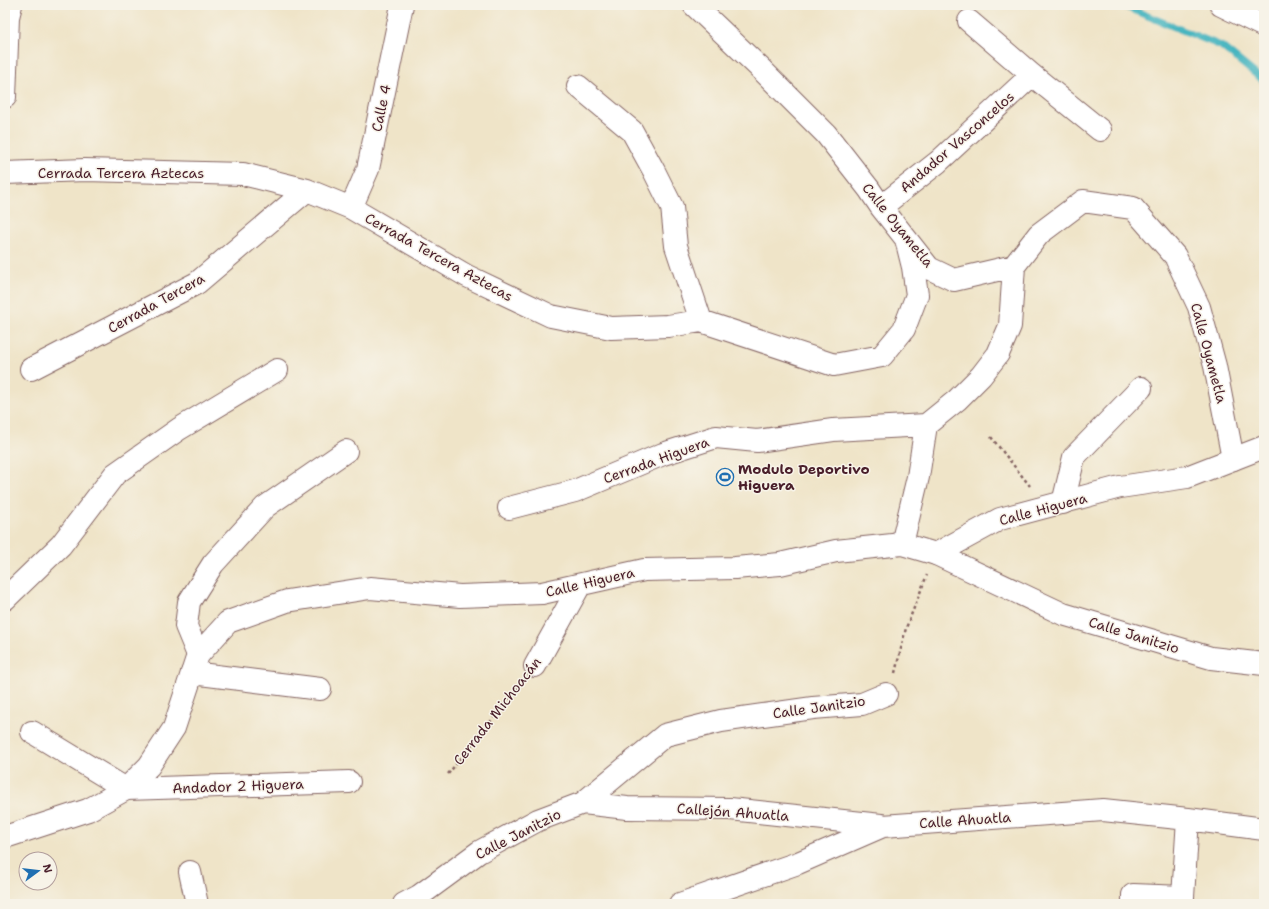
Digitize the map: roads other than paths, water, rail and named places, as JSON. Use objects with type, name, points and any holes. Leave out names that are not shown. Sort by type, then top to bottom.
[{"type":"street","points":[[5,97],[8,17],[11,5]]},
{"type":"street","name":"Calle 4","points":[[350,208],[368,169],[402,5]]},
{"type":"street","name":"Calle Oyametla","points":[[694,5],[826,134],[929,268],[954,280],[1014,266],[1039,234],[1083,201],[1133,208],[1175,256],[1199,307],[1215,366],[1233,459]]},
{"type":"street","points":[[1221,5],[1264,26]]},
{"type":"street","points":[[969,21],[1032,75],[1100,130]]},
{"type":"street","name":"Andador Vasconcelos","points":[[881,207],[938,162],[1032,75]]},
{"type":"street","points":[[578,86],[632,131],[654,172],[672,207],[676,246],[701,321]]},
{"type":"street","name":"Cerrada Tercera Aztecas","points":[[5,173],[85,170],[243,174],[307,190],[350,208],[467,276],[551,316],[611,328],[668,326],[701,321],[834,365],[882,356],[904,329],[917,295],[913,267],[906,239]]},
{"type":"street","name":"Cerrada Tercera","points":[[31,369],[197,283],[307,190]]},
{"type":"street","points":[[902,544],[918,477],[926,425],[957,400],[981,376],[998,354],[1010,326],[1014,266]]},
{"type":"street","points":[[5,598],[61,545],[115,474],[179,429],[277,370]]},
{"type":"street","points":[[1055,505],[1074,457],[1141,388]]},
{"type":"street","name":"Cerrada Higuera","points":[[509,508],[575,491],[663,454],[716,437],[757,441],[833,430],[926,425]]},
{"type":"street","name":"Calle Higuera","points":[[5,837],[88,810],[126,789],[149,766],[174,728],[195,664],[228,622],[287,601],[370,588],[460,596],[542,593],[644,570],[735,568],[780,564],[836,551],[902,544],[936,554],[1000,518],[1120,487],[1187,477],[1264,447]]},
{"type":"street","points":[[320,689],[195,664],[186,626],[189,602],[213,564],[264,507],[346,451]]},
{"type":"street","name":"Calle Janitzio","points":[[936,554],[1063,614],[1211,658],[1264,664]]},
{"type":"street","name":"Cerrada Michoacán","points":[[535,666],[580,585]]},
{"type":"street","name":"Calle Janitzio","points":[[404,904],[419,896],[479,852],[538,820],[583,803],[666,735],[721,721],[813,708],[862,704],[886,694]]},
{"type":"street","points":[[32,732],[126,789]]},
{"type":"street","name":"Andador 2 Higuera","points":[[126,789],[349,782]]},
{"type":"street","name":"Callejón Ahuatla","points":[[583,803],[627,808],[730,809],[882,826]]},
{"type":"street","name":"Calle Ahuatla","points":[[680,904],[798,863],[882,826],[1102,810],[1264,829]]},
{"type":"street","points":[[1133,904],[1134,896],[1183,897],[1188,819]]},
{"type":"street","points":[[190,872],[197,904]]},
{"type":"waterway","points":[[1121,5],[1221,46],[1264,81]]},
{"type":"place","name":"Modulo Deportivo Higuera","points":[[725,477]]}]
